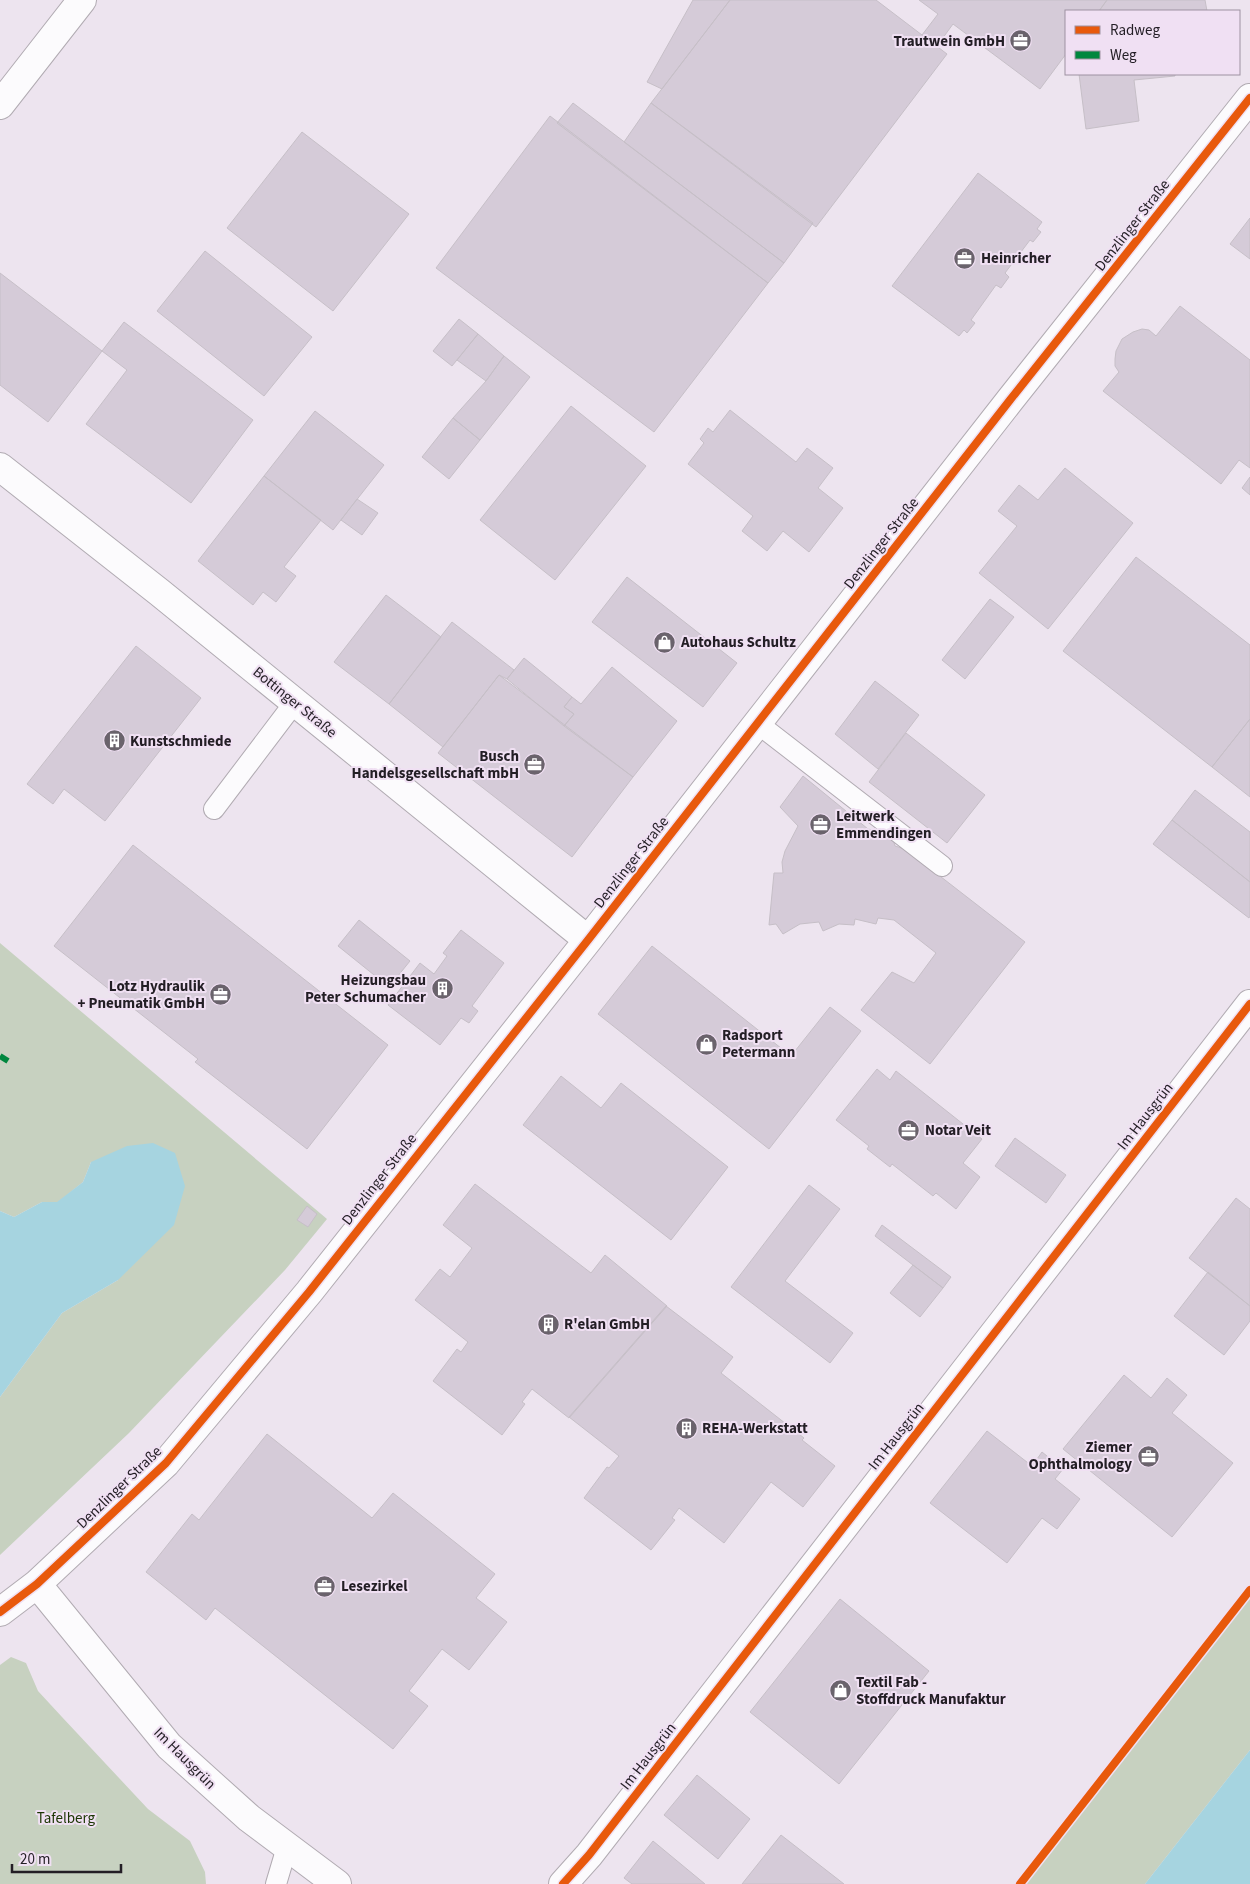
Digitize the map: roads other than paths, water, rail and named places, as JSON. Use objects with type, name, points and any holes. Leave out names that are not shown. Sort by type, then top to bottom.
[{"type":"street","points":[[0,105],[82,0]]},
{"type":"street","name":"Denzlinger Straße","points":[[0,1612],[37,1584],[166,1463],[309,1292],[1250,98]]},
{"type":"street","name":"Bottinger Straße","points":[[0,467],[159,592],[588,940]]},
{"type":"street","name":"Im Hausgrün","points":[[563,1884],[589,1855],[1250,1004]]},
{"type":"street","name":"Im Hausgrün","points":[[37,1584],[169,1746],[249,1818],[337,1884]]},
{"type":"lane","points":[[214,809],[294,702]]},
{"type":"lane","points":[[757,723],[942,866]]},
{"type":"lane","points":[[276,1884],[287,1846]]},
{"type":"water","points":[[153,1143],[175,1153],[185,1186],[174,1225],[118,1280],[62,1313],[0,1397],[0,1211],[14,1217],[42,1202],[57,1202],[83,1182],[91,1162],[127,1146]]},
{"type":"water","points":[[1250,1750],[1250,1884],[1145,1884]]},
{"type":"place","name":"Trautwein GmbH","points":[[1021,41]]},
{"type":"place","name":"Heinricher","points":[[965,258]]},
{"type":"place","name":"Autohaus Schultz","points":[[665,642]]},
{"type":"place","name":"Kunstschmiede","points":[[114,741]]},
{"type":"place","name":"Busch Handelsgesellschaft mbH","points":[[535,765]]},
{"type":"place","name":"Leitwerk Emmendingen","points":[[820,825]]},
{"type":"place","name":"Heizungsbau Peter Schumacher","points":[[442,989]]},
{"type":"place","name":"Lotz Hydraulik + Pneumatik GmbH","points":[[221,995]]},
{"type":"place","name":"Radsport Petermann","points":[[706,1044]]},
{"type":"place","name":"Notar Veit","points":[[909,1130]]},
{"type":"place","name":"R'elan GmbH","points":[[548,1324]]},
{"type":"place","name":"REHA-Werkstatt","points":[[686,1428]]},
{"type":"place","name":"Ziemer Ophthalmology","points":[[1148,1456]]},
{"type":"place","name":"Lesezirkel","points":[[325,1586]]},
{"type":"place","name":"Textil Fab - Stoffdruck Manufaktur","points":[[840,1691]]},
{"type":"park label","name":"Tafelberg","points":[[66,1818]]}]
